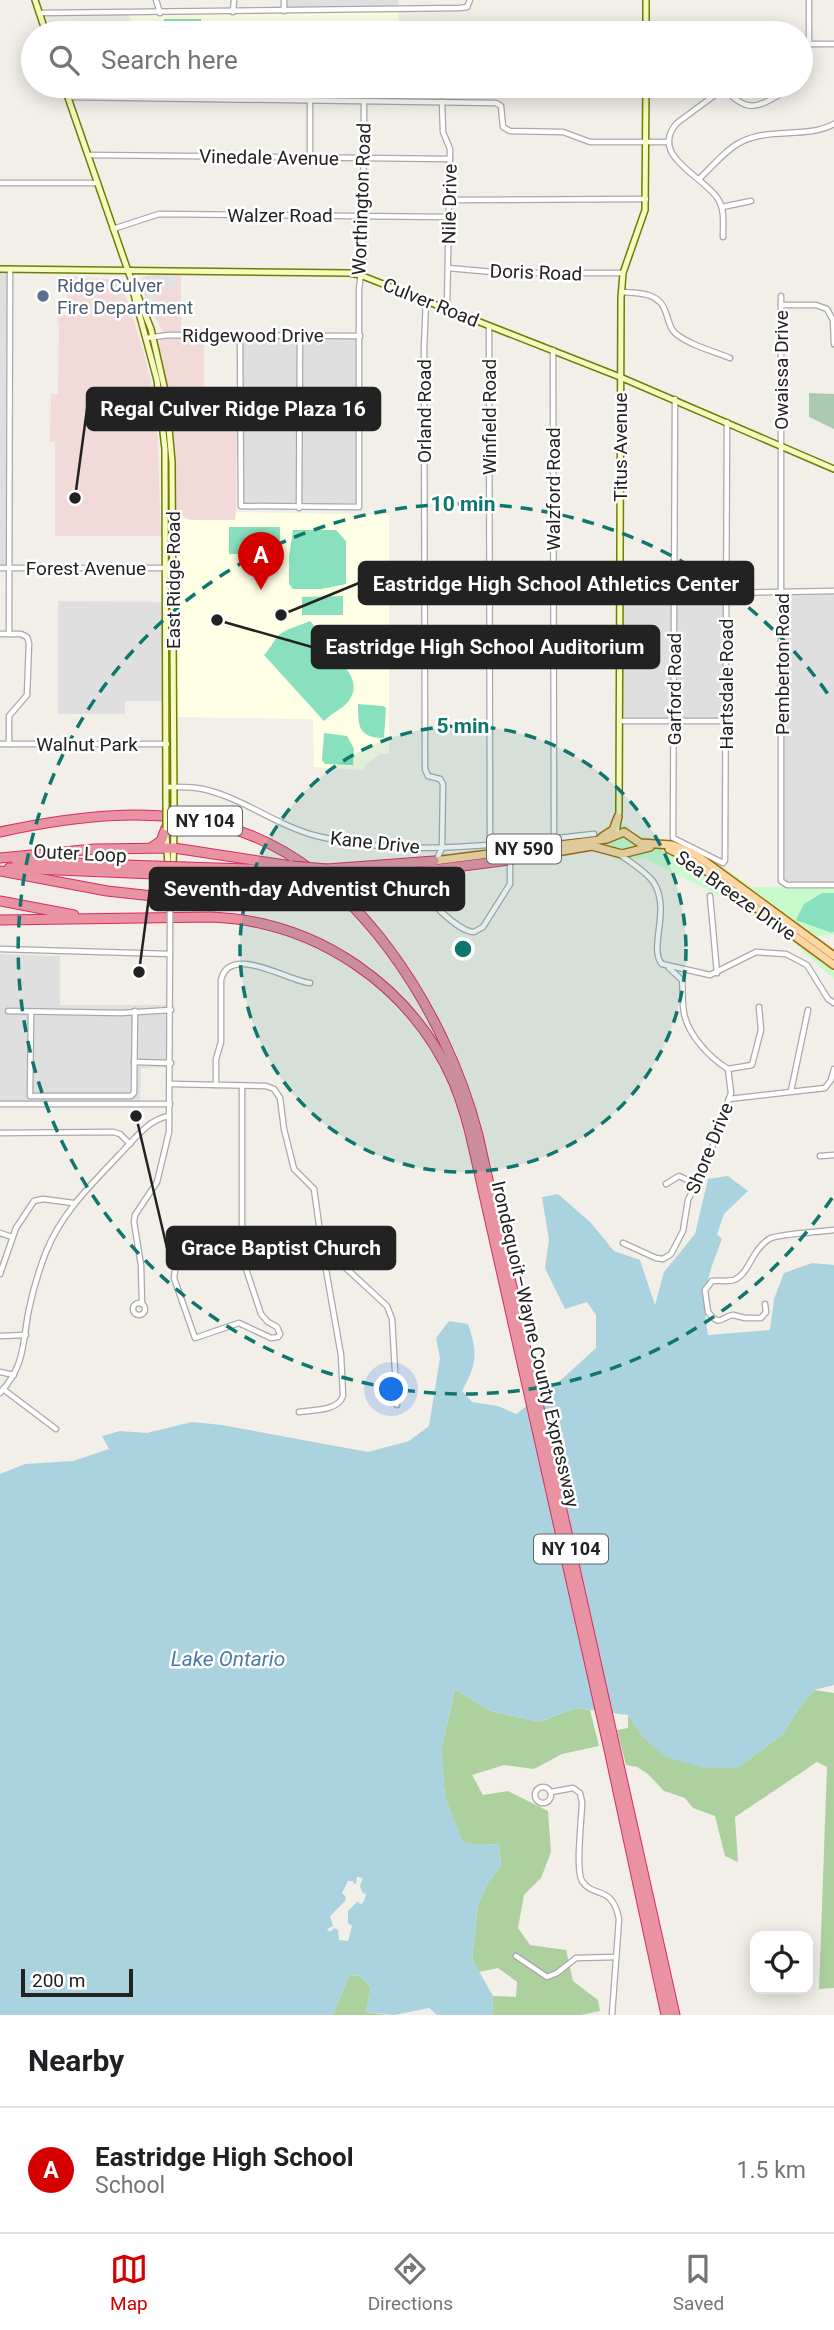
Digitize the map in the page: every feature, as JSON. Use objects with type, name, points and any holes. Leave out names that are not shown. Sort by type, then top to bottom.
[{"type":"highway","name":"Irondequoit–Wayne County Expressway","points":[[0,832],[54,821],[102,817],[150,816],[206,822],[246,833],[283,850],[311,870],[348,903],[376,933],[401,966],[423,1000],[457,1070],[478,1135],[524,1354]]},
{"type":"highway","points":[[146,848],[160,842],[170,828]]},
{"type":"highway","points":[[0,860],[78,850],[170,848],[330,874]]},
{"type":"highway","name":"Outer Loop","points":[[0,860],[154,870]]},
{"type":"highway","name":"Outer Loop","points":[[0,869],[185,871],[308,880],[330,874],[434,860]]},
{"type":"highway","name":"Outer Loop","points":[[330,874],[408,873],[510,860]]},
{"type":"highway","name":"Outer Loop","points":[[185,871],[295,868]]},
{"type":"highway","points":[[0,869],[96,890],[170,901],[251,886],[308,880]]},
{"type":"highway","points":[[0,901],[59,913],[129,918]]},
{"type":"highway","name":"Irondequoit–Wayne County Expressway","points":[[129,918],[225,917],[279,927],[324,945],[376,979],[411,1013],[441,1057],[455,1085],[474,1150],[524,1354]]},
{"type":"highway","name":"NY 104","points":[[0,920],[129,918]]},
{"type":"highway","name":"NY 104","points":[[524,1354],[674,2015]]},
{"type":"highway","name":"NY 104","points":[[612,1745],[666,2015]]},
{"type":"main road","points":[[35,0],[42,21]]},
{"type":"main road","points":[[646,0],[646,21]]},
{"type":"main road","name":"East Ridge Road","points":[[68,98],[153,336],[164,381],[170,427],[166,744],[170,901]]},
{"type":"main road","name":"Titus Avenue","points":[[615,835],[619,814],[621,292],[623,273],[643,220],[646,199],[646,98]]},
{"type":"main road","name":"Culver Road","points":[[0,269],[360,275],[675,399],[834,469]]},
{"type":"main road","name":"East Ridge Road","points":[[128,271],[157,380],[164,429],[174,787],[170,828]]},
{"type":"main road","points":[[594,837],[612,831],[619,814]]},
{"type":"main road","name":"Titus Avenue","points":[[619,814],[630,835]]},
{"type":"main road","points":[[623,832],[630,835],[634,844],[630,851],[618,853],[612,846],[615,835],[623,832]]},
{"type":"main road","name":"Outer Loop","points":[[434,860],[615,835]]},
{"type":"main road","name":"Sea Breeze Drive","points":[[630,835],[642,843],[670,845],[695,854],[834,956]]},
{"type":"main road","name":"Outer Loop","points":[[510,860],[594,846],[618,853]]},
{"type":"main road","name":"Sea Breeze Drive","points":[[630,851],[656,847],[684,855],[834,965]]},
{"type":"street","points":[[156,0],[160,13]]},
{"type":"street","points":[[233,12],[234,0]]},
{"type":"street","points":[[284,0],[284,11]]},
{"type":"street","points":[[398,0],[398,9]]},
{"type":"street","points":[[39,13],[398,9],[467,6],[470,0]]},
{"type":"street","points":[[809,0],[809,21]]},
{"type":"street","points":[[813,44],[834,44]]},
{"type":"street","points":[[149,98],[498,104],[501,106],[503,127],[510,131],[563,132],[590,142],[669,142]]},
{"type":"street","points":[[710,98],[677,123],[671,131],[669,142],[673,157],[713,192],[722,207],[723,237]]},
{"type":"street","points":[[735,98],[739,103],[750,106],[771,98]]},
{"type":"street","points":[[310,100],[310,158]]},
{"type":"street","name":"Worthington Road","points":[[299,508],[359,507],[364,101]]},
{"type":"street","name":"Nile Drive","points":[[442,102],[442,128],[450,149],[447,308]]},
{"type":"street","points":[[699,179],[743,141],[786,132],[815,131],[834,124]]},
{"type":"street","name":"Vinedale Avenue","points":[[88,155],[450,159]]},
{"type":"street","points":[[0,183],[98,183]]},
{"type":"street","points":[[449,200],[646,199]]},
{"type":"street","points":[[722,207],[751,201]]},
{"type":"street","name":"Walzer Road","points":[[113,229],[159,214],[449,217]]},
{"type":"street","name":"Doris Road","points":[[448,268],[504,273],[623,273]]},
{"type":"street","points":[[9,634],[10,269]]},
{"type":"street","points":[[621,292],[645,293],[653,297],[664,308],[669,325],[677,334],[730,358]]},
{"type":"street","name":"Owaissa Drive","points":[[781,296],[781,444]]},
{"type":"street","name":"Orland Road","points":[[426,300],[425,769],[428,776],[442,781],[442,848]]},
{"type":"street","points":[[781,305],[816,305],[827,309],[832,316],[834,344]]},
{"type":"street","name":"Winfield Road","points":[[489,325],[490,846]]},
{"type":"street","points":[[240,336],[241,506],[299,508],[300,336]]},
{"type":"street","name":"Ridgewood Drive","points":[[146,338],[360,336]]},
{"type":"street","name":"Walzford Road","points":[[553,350],[554,838]]},
{"type":"street","name":"Garford Road","points":[[675,399],[673,838],[724,863]]},
{"type":"street","name":"Hartsdale Road","points":[[724,863],[727,422]]},
{"type":"street","name":"Pemberton Road","points":[[781,444],[782,883],[834,885]]},
{"type":"street","name":"Forest Avenue","points":[[0,568],[169,568]]},
{"type":"street","points":[[620,585],[726,586]]},
{"type":"street","points":[[726,593],[834,591]]},
{"type":"street","points":[[0,634],[25,635],[29,643],[27,695],[9,716],[9,744]]},
{"type":"street","points":[[619,721],[726,721]]},
{"type":"street","name":"Walnut Park","points":[[0,744],[173,744]]},
{"type":"street","name":"Kane Drive","points":[[166,787],[206,790],[295,829],[334,840],[382,846],[490,846],[554,838],[594,837]]},
{"type":"street","points":[[442,848],[445,855],[453,858]]},
{"type":"street","points":[[434,860],[439,858],[442,848]]},
{"type":"street","points":[[630,851],[632,861],[639,870]]},
{"type":"street","points":[[618,853],[651,878],[661,897],[662,918],[657,955],[659,962],[682,980],[684,1013],[691,1030],[714,1059],[728,1069],[752,1065],[761,1030],[759,1007]]},
{"type":"street","points":[[421,883],[425,895],[453,921],[465,931],[474,932],[483,927],[510,883],[510,860]]},
{"type":"street","points":[[710,896],[717,973]]},
{"type":"street","name":"East Ridge Road","points":[[142,1304],[135,1215],[157,1182],[168,1138],[170,1116],[170,901]]},
{"type":"street","points":[[0,949],[170,954]]},
{"type":"street","points":[[668,967],[710,975],[756,952],[786,954],[807,965],[828,999],[834,1003]]},
{"type":"street","points":[[216,1086],[216,1059],[222,1036],[221,980],[225,970],[232,964],[242,963],[274,971],[297,982],[310,982]]},
{"type":"street","points":[[8,1012],[171,1010]]},
{"type":"street","points":[[790,1091],[808,1010]]},
{"type":"street","points":[[30,1013],[30,1096],[131,1096],[134,1093],[135,1011]]},
{"type":"street","points":[[134,1062],[171,1063]]},
{"type":"street","name":"Shore Drive","points":[[623,1243],[663,1259],[683,1231],[688,1200],[731,1093],[728,1069]]},
{"type":"street","points":[[729,1099],[825,1088],[834,1069]]},
{"type":"street","points":[[171,1084],[270,1087],[279,1094],[294,1169],[314,1189],[341,1355],[341,1401],[336,1406],[299,1412]]},
{"type":"street","points":[[242,1086],[244,1262],[261,1314],[280,1331],[278,1337],[273,1339],[239,1323],[195,1338],[174,1278],[176,1264],[186,1257],[244,1262]]},
{"type":"street","points":[[0,1104],[170,1104]]},
{"type":"street","points":[[56,1429],[2,1391],[22,1359],[30,1304],[47,1250],[73,1203],[150,1122],[170,1116]]},
{"type":"street","points":[[0,1133],[113,1132],[120,1134],[130,1144]]},
{"type":"street","points":[[820,1156],[834,1155]]},
{"type":"street","points":[[666,1184],[679,1176],[696,1184]]},
{"type":"street","points":[[0,1274],[12,1237],[26,1212],[37,1200],[73,1203]]},
{"type":"street","points":[[765,1304],[765,1314],[761,1318],[733,1315],[718,1321],[708,1312],[705,1290],[707,1284],[712,1281],[738,1278],[755,1251],[775,1237],[834,1230]]},
{"type":"street","points":[[0,1233],[12,1237]]},
{"type":"street","points":[[322,1246],[387,1306],[391,1319],[397,1405]]},
{"type":"street","points":[[259,1332],[268,1322]]},
{"type":"street","points":[[0,1336],[26,1335]]},
{"type":"street","points":[[0,1373],[14,1375]]},
{"type":"street","points":[[551,1792],[573,1788],[580,1793],[582,1832],[579,1870],[586,1885],[609,1897],[616,1907],[619,1919],[612,2015]]},
{"type":"street","points":[[516,1956],[547,1976],[557,1973],[576,1958],[616,1957]]},
{"type":"shaded area","points":[[284,0],[398,0],[398,9],[284,11]]},
{"type":"shaded area","points":[[398,9],[398,21],[131,21],[129,13]]},
{"type":"shaded area","points":[[150,98],[402,98],[402,101]]},
{"type":"shaded area","points":[[0,269],[10,269],[9,568],[0,568]]},
{"type":"shaded area","points":[[148,274],[176,274],[176,286],[158,287],[157,305],[150,307],[142,287]]},
{"type":"shaded area","points":[[181,275],[181,332],[163,332],[148,305],[140,282],[144,276]]},
{"type":"shaded area","points":[[65,276],[119,280],[130,308],[152,389],[157,426],[161,536],[55,536],[55,442],[50,442],[51,394],[58,394],[57,316],[68,315]]},
{"type":"shaded area","points":[[240,336],[360,336],[359,507],[241,506]]},
{"type":"shaded area","points":[[164,337],[204,337],[204,393],[237,393],[236,520],[191,520],[176,515],[172,416],[158,345]]},
{"type":"shaded area","points":[[809,393],[834,394],[834,429],[809,417]]},
{"type":"shaded area","points":[[236,512],[389,515],[389,754],[379,754],[364,770],[314,767],[313,719],[175,717],[176,515],[191,520],[235,520]]},
{"type":"shaded area","points":[[627,587],[723,589],[722,719],[623,718],[622,593]]},
{"type":"shaded area","points":[[834,592],[834,884],[787,884],[783,879],[783,597],[787,593]]},
{"type":"shaded area","points":[[58,601],[162,602],[162,701],[125,701],[125,714],[58,714]]},
{"type":"shaded area","points":[[0,954],[60,956],[60,1005],[168,1005],[168,1067],[141,1068],[140,1102],[0,1102]]},
{"type":"green space","points":[[164,19],[201,19],[201,21]]},
{"type":"green space","points":[[229,527],[280,527],[280,554],[229,554]]},
{"type":"green space","points":[[293,530],[336,530],[346,541],[346,584],[321,589],[293,589],[289,584],[289,557]]},
{"type":"green space","points":[[343,596],[343,615],[302,615],[302,597]]},
{"type":"green space","points":[[310,621],[333,646],[330,649],[350,674],[354,688],[347,703],[324,721],[264,655],[281,633]]},
{"type":"green space","points":[[358,704],[386,708],[384,738],[364,733],[359,724]]},
{"type":"green space","points":[[324,733],[347,736],[354,749],[353,765],[325,764],[322,760]]},
{"type":"green space","points":[[625,824],[636,836],[679,842],[752,887],[834,886],[834,935],[817,936],[834,950],[834,979],[794,943],[742,907],[646,859],[621,860],[609,856],[607,841],[613,827]]},
{"type":"green space","points":[[822,893],[834,893],[832,933],[796,920],[804,904]]},
{"type":"green space","points":[[455,1689],[491,1711],[539,1722],[576,1708],[590,1710],[599,1746],[562,1754],[534,1769],[504,1765],[472,1775],[483,1795],[508,1791],[548,1811],[551,1852],[541,1878],[524,1895],[518,1928],[530,1945],[566,1950],[573,1981],[598,2000],[600,2011],[581,2015],[492,2015],[493,1996],[516,1997],[517,1982],[498,1968],[479,1972],[472,1959],[478,1905],[488,1882],[501,1866],[499,1844],[463,1843],[445,1797],[441,1750]]},
{"type":"green space","points":[[814,1690],[834,1693],[834,1988],[819,1989],[827,1767],[817,1762],[735,1817],[738,1862],[725,1856],[715,1816],[693,1808],[685,1798],[664,1791],[648,1774],[637,1767],[626,1765],[617,1730],[628,1728],[628,1715],[643,1737],[737,1768],[783,1734]]},
{"type":"green space","points":[[349,1975],[360,1976],[371,1987],[366,2012],[387,2015],[333,2015]]},
{"type":"water","name":"Lake Ontario","points":[[728,1176],[748,1191],[724,1214],[717,1234],[722,1239],[709,1275],[705,1296],[708,1335],[770,1330],[774,1299],[784,1273],[812,1263],[834,1265],[834,1685],[814,1690],[783,1734],[737,1768],[703,1768],[664,1756],[643,1737],[628,1715],[576,1708],[539,1722],[491,1711],[455,1689],[441,1750],[445,1797],[463,1842],[479,1845],[499,1844],[501,1866],[488,1882],[478,1905],[472,1959],[493,1996],[492,2015],[437,2015],[429,2008],[394,2015],[366,2012],[371,1987],[360,1976],[349,1975],[333,2015],[0,2015],[0,1474],[25,1464],[73,1461],[109,1449],[102,1436],[120,1431],[147,1433],[192,1422],[368,1452],[409,1441],[429,1426],[440,1358],[436,1338],[449,1321],[468,1324],[473,1343],[473,1366],[462,1391],[472,1402],[498,1406],[516,1414],[561,1380],[596,1348],[596,1315],[587,1302],[565,1309],[545,1268],[549,1240],[542,1197],[558,1194],[591,1223],[614,1251],[640,1260],[655,1305],[664,1272],[695,1234],[708,1179]],"holes":[[[357,1877],[363,1878],[360,1886],[366,1895],[363,1903],[358,1901],[348,1911],[348,1923],[352,1926],[348,1941],[339,1940],[338,1930],[334,1928],[330,1932],[327,1929],[333,1926],[330,1916],[345,1901],[346,1897],[342,1893],[348,1881],[356,1884]]]},
{"type":"place","name":"Ridge Culver Fire Department","points":[[43,296]]},
{"type":"place","name":"Regal Culver Ridge Plaza 16","points":[[75,498]]},
{"type":"place","name":"Eastridge High School","points":[[261,590]]},
{"type":"place","name":"Eastridge High School Athletics Center","points":[[281,615]]},
{"type":"place","name":"Eastridge High School Auditorium","points":[[217,620]]},
{"type":"place","name":"Seventh-day Adventist Church","points":[[139,972]]},
{"type":"place","name":"Grace Baptist Church","points":[[136,1116]]}]
